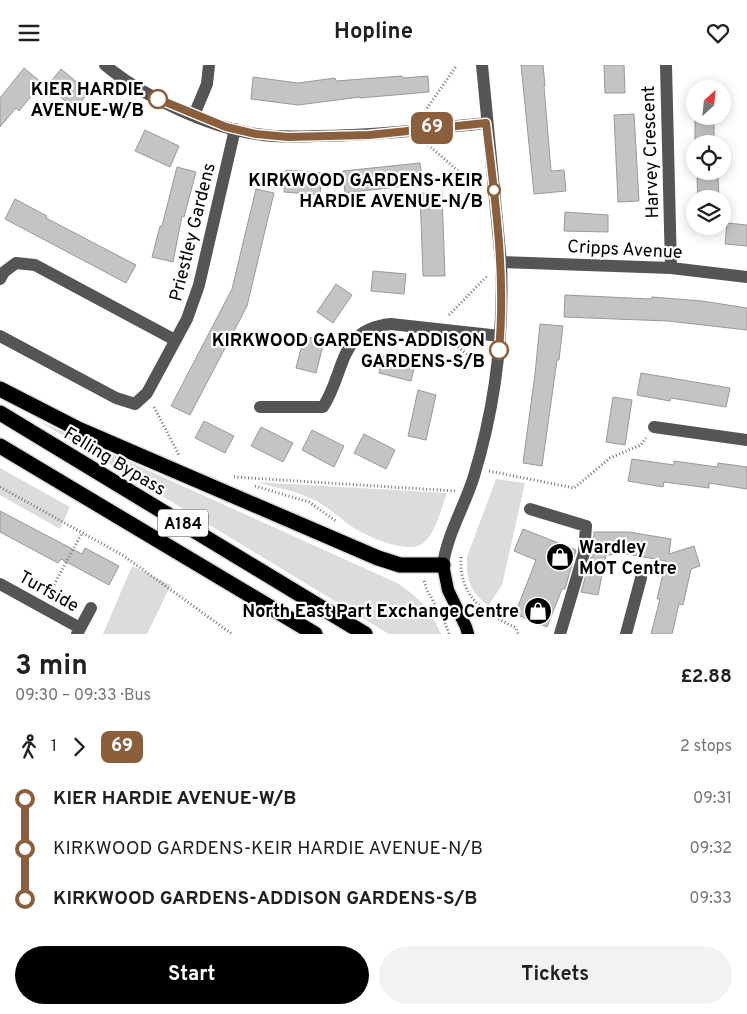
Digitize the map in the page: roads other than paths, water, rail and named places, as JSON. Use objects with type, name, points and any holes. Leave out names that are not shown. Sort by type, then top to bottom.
[{"type":"highway","points":[[0,389],[78,429],[378,558],[400,565],[443,565]]},
{"type":"highway","name":"Felling Bypass","points":[[0,413],[365,634]]},
{"type":"highway","name":"A184","points":[[0,446],[315,634]]},
{"type":"main road","points":[[443,565],[448,590],[470,633]]},
{"type":"street","points":[[105,65],[146,93],[170,105],[235,129],[256,134],[288,137],[369,135],[486,123]]},
{"type":"street","points":[[194,115],[207,84],[209,65]]},
{"type":"street","points":[[443,565],[447,546],[476,468],[497,378],[502,290],[501,262],[486,123],[482,65]]},
{"type":"street","name":"Harvey Crescent","points":[[666,65],[671,268]]},
{"type":"street","name":"Priestley Gardens","points":[[0,336],[116,398],[135,404],[147,393],[187,319],[199,285],[235,129]]},
{"type":"street","name":"Cripps Avenue","points":[[501,262],[671,268],[747,277]]},
{"type":"street","points":[[0,279],[4,272],[16,263],[35,265],[175,340]]},
{"type":"street","points":[[260,407],[323,407],[349,347],[366,330],[378,325],[391,324],[500,336]]},
{"type":"street","points":[[654,427],[747,440]]},
{"type":"street","points":[[530,509],[586,526],[584,553],[560,634]]},
{"type":"street","points":[[626,634],[641,579]]},
{"type":"street","name":"Turfside","points":[[0,583],[42,607],[78,631]]},
{"type":"street","points":[[78,631],[91,608]]},
{"type":"place","name":"KIER HARDIE AVENUE-W/B","points":[[158,99]]},
{"type":"place","name":"KIRKWOOD GARDENS-KEIR HARDIE AVENUE-N/B","points":[[494,190]]},
{"type":"place","name":"KIRKWOOD GARDENS-ADDISON GARDENS-S/B","points":[[499,350]]},
{"type":"place","name":"Wardley MOT Centre","points":[[560,557]]},
{"type":"place","name":"North East Part Exchange Centre","points":[[538,611]]}]
